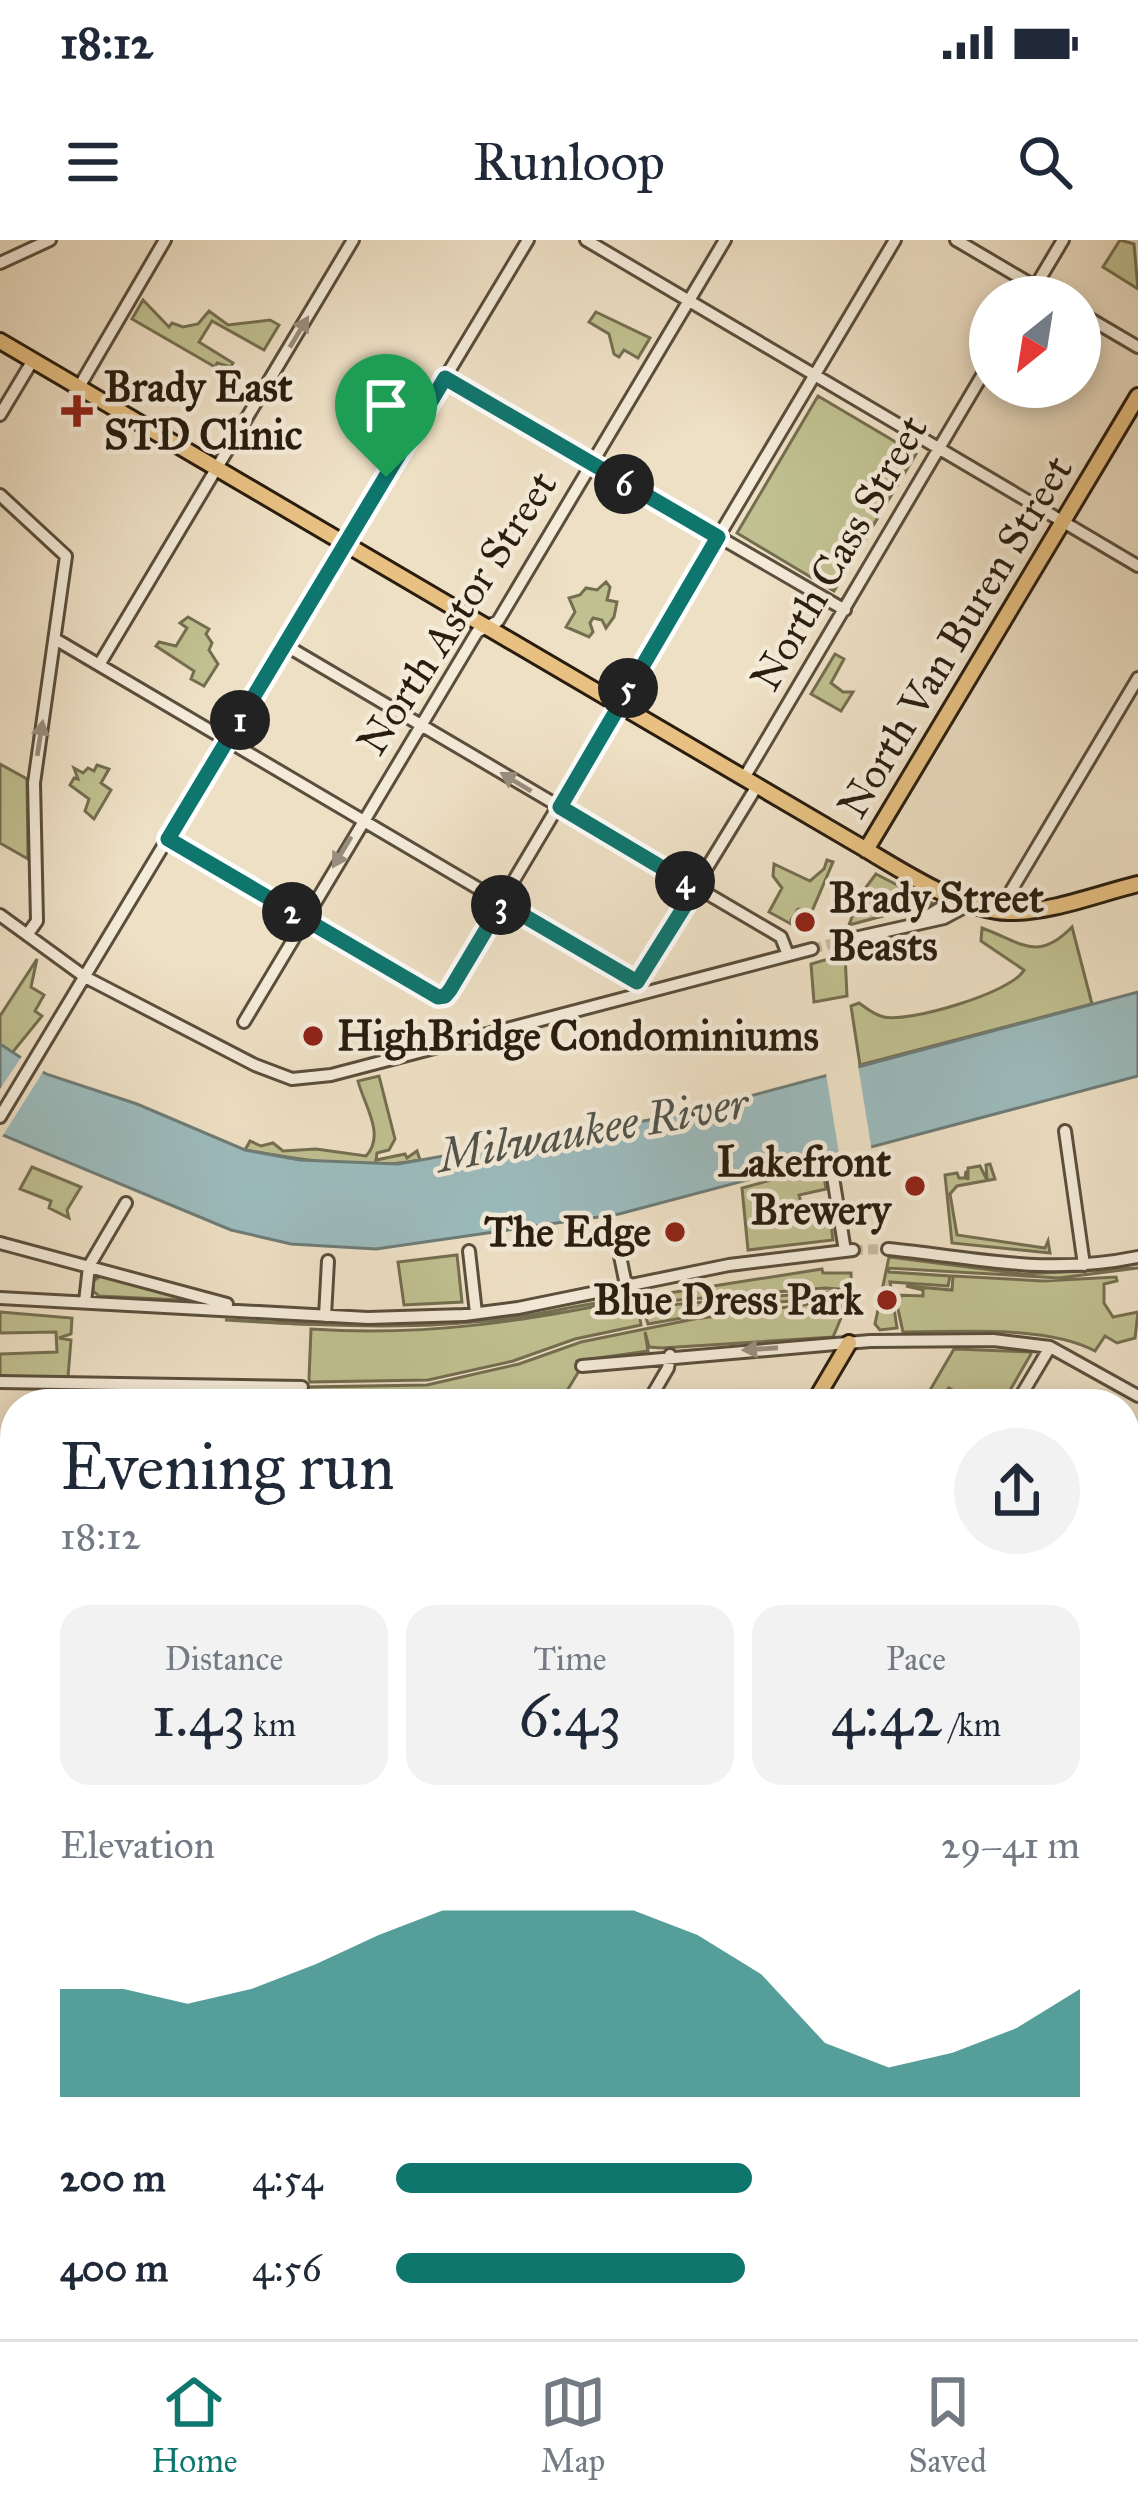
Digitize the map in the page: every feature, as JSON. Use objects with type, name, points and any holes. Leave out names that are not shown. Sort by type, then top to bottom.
[{"type":"main road","points":[[0,340],[866,850],[963,901],[999,911],[1032,910],[1138,884]]},
{"type":"main road","name":"North Van Buren Street","points":[[866,850],[1138,396]]},
{"type":"main road","points":[[822,1389],[849,1342]]},
{"type":"street","points":[[0,263],[50,240]]},
{"type":"street","points":[[79,387],[165,240]]},
{"type":"street","points":[[99,665],[353,240]]},
{"type":"street","points":[[0,1117],[528,240]]},
{"type":"street","points":[[586,240],[1138,566]]},
{"type":"street","name":"North Astor Street","points":[[244,1022],[477,632],[498,621],[725,240]]},
{"type":"street","points":[[168,839],[441,997],[450,990],[895,240]]},
{"type":"street","points":[[956,240],[1009,276]]},
{"type":"street","points":[[1042,276],[1063,240]]},
{"type":"street","points":[[1101,325],[1138,347]]},
{"type":"street","points":[[0,416],[33,360]]},
{"type":"street","points":[[445,378],[845,610]]},
{"type":"street","name":"North Cass Street","points":[[638,988],[845,610],[969,398]]},
{"type":"street","points":[[0,495],[65,552],[34,783],[37,921],[27,935]]},
{"type":"street","points":[[55,639],[638,988]]},
{"type":"street","points":[[285,645],[781,938],[788,956]]},
{"type":"street","points":[[999,911],[1138,678]]},
{"type":"street","points":[[846,940],[950,916],[963,901]]},
{"type":"street","points":[[0,915],[85,977],[292,1079],[331,1076],[638,988],[812,949]]},
{"type":"street","points":[[1065,1130],[1084,1265]]},
{"type":"street","points":[[0,1298],[325,1316],[476,1313],[729,1265],[849,1250],[832,1171]]},
{"type":"street","points":[[85,1302],[89,1266],[126,1203]]},
{"type":"street","points":[[615,1232],[626,1285]]},
{"type":"street","points":[[0,1243],[247,1310]]},
{"type":"street","points":[[888,1249],[1016,1266],[1084,1265],[1138,1257]]},
{"type":"street","points":[[469,1251],[476,1313]]},
{"type":"street","points":[[325,1316],[328,1261]]},
{"type":"street","points":[[582,1366],[670,1355],[932,1337],[1050,1347],[1125,1389]]},
{"type":"street","points":[[1025,1389],[1050,1347]]},
{"type":"street","points":[[656,1389],[670,1355]]},
{"type":"street","points":[[0,1382],[302,1387]]},
{"type":"green space","points":[[1120,240],[1134,244],[1138,289],[1103,267]]},
{"type":"green space","points":[[143,300],[169,327],[172,323],[198,324],[209,311],[228,325],[270,320],[279,325],[264,350],[212,321],[199,342],[233,363],[215,367],[132,319]]},
{"type":"green space","points":[[596,312],[650,338],[638,358],[624,350],[619,357],[614,354],[609,334],[589,322]]},
{"type":"green space","points":[[818,396],[916,454],[834,591],[737,533]]},
{"type":"green space","points":[[606,582],[610,587],[607,600],[617,602],[606,628],[602,620],[593,618],[589,637],[566,627],[575,612],[569,598],[586,588],[597,590]]},
{"type":"green space","points":[[188,617],[209,629],[209,650],[218,664],[204,686],[191,679],[194,671],[156,646],[159,642],[176,646],[187,628],[180,623]]},
{"type":"green space","points":[[835,654],[844,659],[831,683],[843,692],[853,692],[841,711],[811,694]]},
{"type":"green space","points":[[0,764],[27,779],[28,859],[0,843]]},
{"type":"green space","points":[[97,765],[109,769],[101,783],[111,790],[94,819],[85,811],[89,799],[70,785],[78,779],[74,768],[83,773],[88,768],[94,771]]},
{"type":"green space","points":[[827,860],[833,862],[812,911],[798,909],[793,925],[769,912],[782,888],[773,876],[774,864],[810,881]]},
{"type":"green space","points":[[876,874],[932,903],[849,925],[860,895]]},
{"type":"green space","points":[[1072,927],[1092,1004],[860,1065],[851,1006],[859,1003],[880,1016],[897,1018],[981,996],[1024,970],[981,941],[982,928],[1038,947]]},
{"type":"green space","points":[[845,954],[847,996],[814,1002],[811,964]]},
{"type":"green space","points":[[37,959],[31,987],[44,995],[35,1011],[42,1016],[12,1053],[0,1044],[0,1016]]},
{"type":"green space","points":[[379,1076],[395,1139],[389,1150],[377,1153],[376,1160],[405,1154],[407,1158],[417,1151],[420,1160],[354,1164],[245,1150],[250,1141],[261,1146],[273,1143],[283,1151],[316,1149],[366,1156],[374,1129],[358,1081]]},
{"type":"green space","points":[[990,1164],[995,1179],[957,1186],[950,1194],[957,1235],[1045,1248],[1048,1241],[1050,1253],[952,1243],[945,1175],[957,1173],[965,1178],[966,1171],[968,1180],[968,1168],[980,1166],[987,1180],[986,1165]]},
{"type":"green space","points":[[822,1166],[826,1189],[799,1195],[802,1206],[828,1201],[833,1240],[748,1250],[742,1188]]},
{"type":"green space","points":[[32,1167],[81,1187],[67,1210],[69,1218],[49,1208],[51,1201],[20,1189]]},
{"type":"green space","points":[[457,1255],[462,1302],[404,1305],[398,1262]]},
{"type":"green space","points":[[889,1257],[1023,1274],[1138,1268],[1059,1278],[888,1268],[889,1272],[950,1276],[948,1286],[890,1282],[897,1328],[880,1330],[875,1324]]},
{"type":"green space","points":[[822,1269],[823,1273],[851,1273],[851,1290],[667,1301],[650,1296]]},
{"type":"green space","points":[[101,1276],[180,1296],[180,1300],[99,1296],[93,1291],[93,1281]]},
{"type":"green space","points":[[953,1276],[1043,1281],[1116,1277],[1117,1281],[1104,1284],[1104,1303],[1113,1317],[1138,1312],[1135,1338],[1117,1343],[1105,1336],[1095,1351],[1027,1334],[903,1332],[896,1300],[900,1297],[895,1295],[923,1296],[923,1290],[906,1286],[952,1290]]},
{"type":"green space","points":[[840,1291],[841,1297],[767,1303],[648,1324],[640,1298],[668,1305]]},
{"type":"green space","points":[[634,1292],[615,1300],[484,1321],[441,1324],[375,1326],[467,1322]]},
{"type":"green space","points":[[637,1298],[641,1325],[575,1339],[513,1361],[428,1380],[309,1379],[311,1329],[394,1331],[475,1325]]},
{"type":"green space","points":[[849,1299],[833,1337],[662,1348],[649,1347],[645,1332],[648,1351],[577,1361],[579,1371],[568,1389],[305,1389],[427,1385],[519,1364],[581,1342],[694,1319]]},
{"type":"green space","points":[[0,1312],[72,1318],[71,1334],[59,1338],[71,1340],[68,1377],[0,1378],[0,1354],[57,1352],[56,1332],[0,1333]]},
{"type":"green space","points":[[954,1349],[1031,1354],[1011,1389],[931,1389]]},
{"type":"water","name":"Milwaukee River","points":[[1138,992],[1138,1076],[619,1214],[376,1249],[291,1244],[231,1230],[0,1134],[0,1044],[46,1074],[137,1104],[245,1150],[300,1160],[398,1164],[683,1114]]},
{"type":"pier","points":[[24,1053],[46,1067],[0,1140],[0,1089]]},
{"type":"pier","points":[[857,1059],[872,1152],[840,1160],[825,1067]]},
{"type":"tunnel","points":[[812,949],[846,940]]},
{"type":"tunnel","points":[[853,1250],[888,1249]]},
{"type":"place","name":"Brady East STD Clinic","points":[[77,411]]},
{"type":"place","name":"Brady Street Beasts","points":[[805,922]]},
{"type":"place","name":"HighBridge Condominiums","points":[[313,1036]]},
{"type":"place","name":"Lakefront Brewery","points":[[915,1186]]},
{"type":"place","name":"The Edge","points":[[675,1232]]},
{"type":"place","name":"Blue Dress Park","points":[[887,1300]]},
{"type":"route","points":[[445,378],[718,537],[560,807],[696,888],[637,982],[502,903],[450,990],[438,997],[168,839],[386,477],[445,378]]}]
